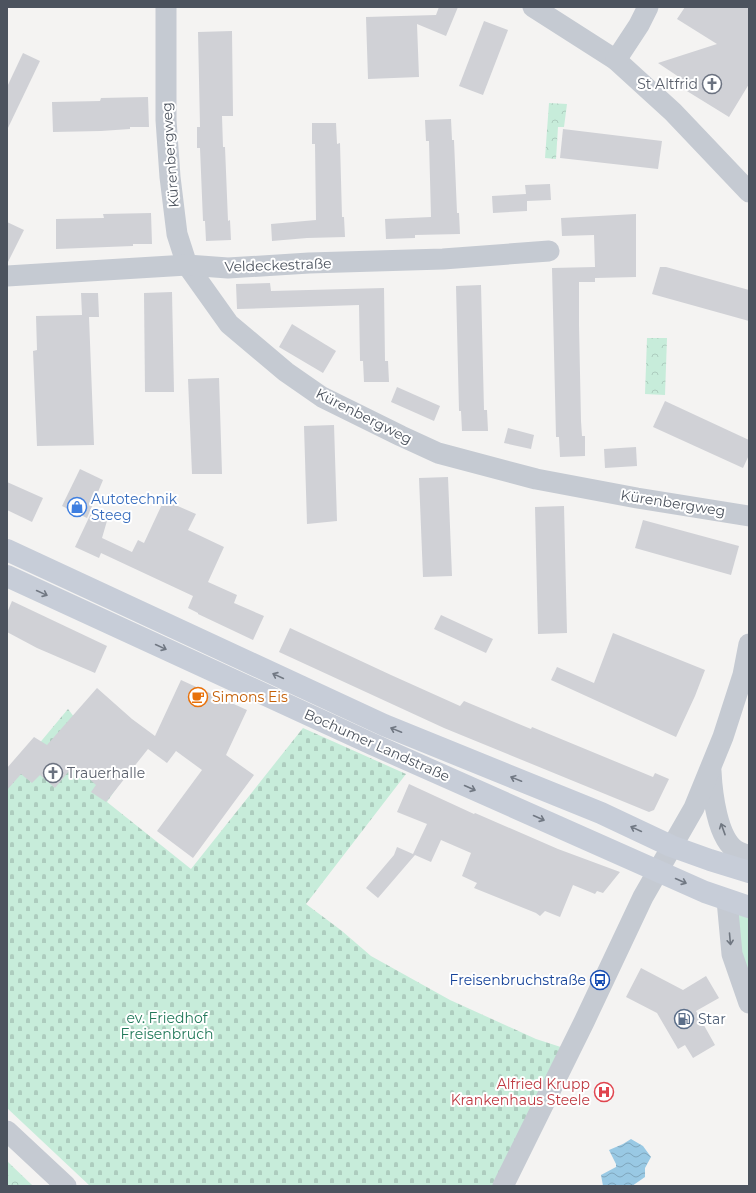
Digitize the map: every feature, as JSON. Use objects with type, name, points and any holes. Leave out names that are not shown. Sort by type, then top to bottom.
[{"type":"main road","name":"Bochumer Landstraße","points":[[7,550],[384,725],[601,813],[671,846],[749,872]]},
{"type":"main road","name":"Bochumer Landstraße","points":[[7,576],[372,744],[705,892],[749,907]]},
{"type":"street","name":"Kürenbergweg","points":[[166,7],[166,120],[170,177],[177,234],[187,265],[229,324],[286,372],[322,398],[438,453],[536,480],[749,516]]},
{"type":"street","points":[[533,7],[616,60],[673,112],[749,192]]},
{"type":"street","points":[[616,60],[639,25],[648,7]]},
{"type":"street","name":"Veldeckestraße","points":[[7,276],[187,265],[228,268],[309,263],[435,259],[549,251]]},
{"type":"street","points":[[503,1186],[581,1029],[642,897],[694,808],[723,737],[742,675],[749,644]]},
{"type":"street","points":[[710,766],[714,799],[722,830],[728,842],[737,851],[749,856]]},
{"type":"street","points":[[727,900],[732,954],[749,1003]]},
{"type":"street","points":[[7,1131],[66,1186]]},
{"type":"green space","points":[[549,103],[567,104],[564,127],[558,127],[556,159],[545,158]]},
{"type":"green space","points":[[647,338],[667,338],[665,395],[645,394]]},
{"type":"green space","name":"ev. Friedhof Freisenbruch","points":[[68,709],[122,780],[107,802],[191,869],[303,728],[406,774],[306,904],[342,931],[371,956],[450,1000],[536,1039],[570,1050],[502,1186],[90,1186],[7,1108],[7,782]]},
{"type":"green space","points":[[728,901],[749,909],[749,1001]]},
{"type":"green space","points":[[7,1161],[33,1186],[7,1186]]},
{"type":"water","points":[[631,1139],[643,1146],[651,1157],[645,1168],[645,1177],[632,1186],[603,1186],[601,1175],[616,1167],[609,1150]]},
{"type":"building","points":[[439,7],[458,7],[446,36],[417,24],[419,77],[368,79],[366,17],[436,15]]},
{"type":"building","points":[[685,7],[749,7],[749,84],[729,117],[682,88],[682,79],[658,63],[717,44],[677,19]]},
{"type":"building","points":[[484,21],[508,30],[483,95],[459,86]]},
{"type":"building","points":[[232,31],[233,116],[222,116],[223,147],[225,147],[228,221],[230,220],[231,240],[206,241],[205,221],[203,221],[200,148],[197,148],[197,127],[200,127],[198,32]]},
{"type":"building","points":[[23,53],[40,61],[7,130],[7,87]]},
{"type":"building","points":[[148,97],[149,127],[130,127],[130,129],[101,131],[53,132],[52,102],[100,101],[101,98]]},
{"type":"building","points":[[451,119],[452,140],[454,140],[457,213],[459,213],[460,234],[415,235],[415,238],[386,239],[385,219],[431,217],[429,141],[426,141],[425,120]]},
{"type":"building","points":[[312,123],[336,123],[337,144],[340,143],[342,217],[344,217],[345,237],[272,241],[271,224],[316,220],[315,144],[312,144]]},
{"type":"building","points":[[563,129],[662,141],[658,169],[560,158]]},
{"type":"building","points":[[550,184],[551,200],[527,201],[527,211],[493,213],[492,196],[526,194],[525,185]]},
{"type":"building","points":[[151,213],[152,244],[56,249],[56,219],[104,218],[103,214]]},
{"type":"building","points":[[636,214],[636,277],[595,278],[595,282],[579,282],[581,421],[582,436],[585,436],[585,456],[560,457],[559,437],[556,437],[552,268],[595,267],[594,235],[562,236],[561,218]]},
{"type":"building","points":[[7,222],[24,230],[7,264]]},
{"type":"building","points":[[660,267],[666,267],[749,290],[749,321],[652,294]]},
{"type":"building","points":[[270,283],[271,291],[384,288],[385,361],[388,361],[389,382],[364,382],[363,361],[360,361],[359,305],[237,309],[236,284]]},
{"type":"building","points":[[481,285],[484,410],[487,410],[488,431],[462,431],[461,411],[459,411],[456,286]]},
{"type":"building","points":[[172,292],[174,392],[145,392],[144,293]]},
{"type":"building","points":[[81,293],[98,293],[99,317],[89,317],[94,445],[37,446],[33,351],[37,350],[36,316],[82,315]]},
{"type":"building","points":[[292,324],[336,351],[323,373],[279,347]]},
{"type":"building","points":[[219,378],[222,474],[192,474],[188,379]]},
{"type":"building","points":[[397,387],[440,406],[434,421],[391,402]]},
{"type":"building","points":[[665,401],[749,440],[749,455],[743,468],[653,427]]},
{"type":"building","points":[[334,425],[337,521],[307,524],[304,426]]},
{"type":"building","points":[[508,428],[534,435],[531,449],[504,443]]},
{"type":"building","points":[[636,447],[637,466],[605,468],[604,449]]},
{"type":"building","points":[[80,469],[103,480],[87,518],[62,506]]},
{"type":"building","points":[[448,477],[452,576],[423,577],[419,478]]},
{"type":"building","points":[[7,482],[43,498],[32,522],[7,510]]},
{"type":"building","points":[[164,500],[196,514],[188,530],[224,547],[208,582],[237,595],[234,603],[264,616],[253,640],[188,608],[193,596],[101,553],[99,558],[75,547],[94,507],[109,514],[102,538],[132,552],[138,540],[144,543]]},
{"type":"building","points":[[564,506],[567,633],[538,634],[535,507]]},
{"type":"building","points":[[643,520],[739,546],[731,575],[635,548]]},
{"type":"building","points":[[12,601],[107,646],[95,673],[37,648],[7,632],[7,613]]},
{"type":"building","points":[[441,615],[493,639],[486,653],[434,629]]},
{"type":"building","points":[[290,628],[460,706],[464,701],[531,729],[532,727],[653,777],[655,773],[669,779],[654,810],[649,812],[444,728],[279,652]]},
{"type":"building","points":[[613,633],[705,670],[676,737],[551,680],[557,667],[594,683]]},
{"type":"building","points":[[181,680],[247,710],[226,755],[254,775],[193,858],[157,831],[202,770],[176,751],[167,763],[148,749],[106,802],[91,792],[96,785],[74,765],[55,788],[40,775],[32,783],[21,774],[7,790],[7,768],[34,737],[47,745],[97,688],[132,719],[155,736]]},
{"type":"building","points":[[409,784],[474,814],[475,813],[558,849],[620,872],[603,893],[597,891],[595,894],[573,885],[560,917],[545,911],[540,916],[474,888],[477,883],[462,876],[471,853],[441,840],[431,862],[415,855],[378,898],[366,888],[394,855],[397,847],[413,854],[427,824],[397,812]]},
{"type":"building","points":[[641,968],[683,990],[706,976],[719,998],[696,1011],[715,1045],[693,1058],[685,1045],[678,1049],[657,1013],[626,997]]},
{"type":"place","name":"St Altfrid","points":[[712,84]]},
{"type":"place","name":"Autotechnik Steeg","points":[[77,507]]},
{"type":"place","name":"Simons Eis","points":[[198,697]]},
{"type":"place","name":"Trauerhalle","points":[[53,773]]},
{"type":"place","name":"Freisenbruchstraße","points":[[600,980]]},
{"type":"place","name":"Star","points":[[684,1019]]},
{"type":"place","name":"Alfried Krupp Krankenhaus Steele","points":[[604,1092]]}]
